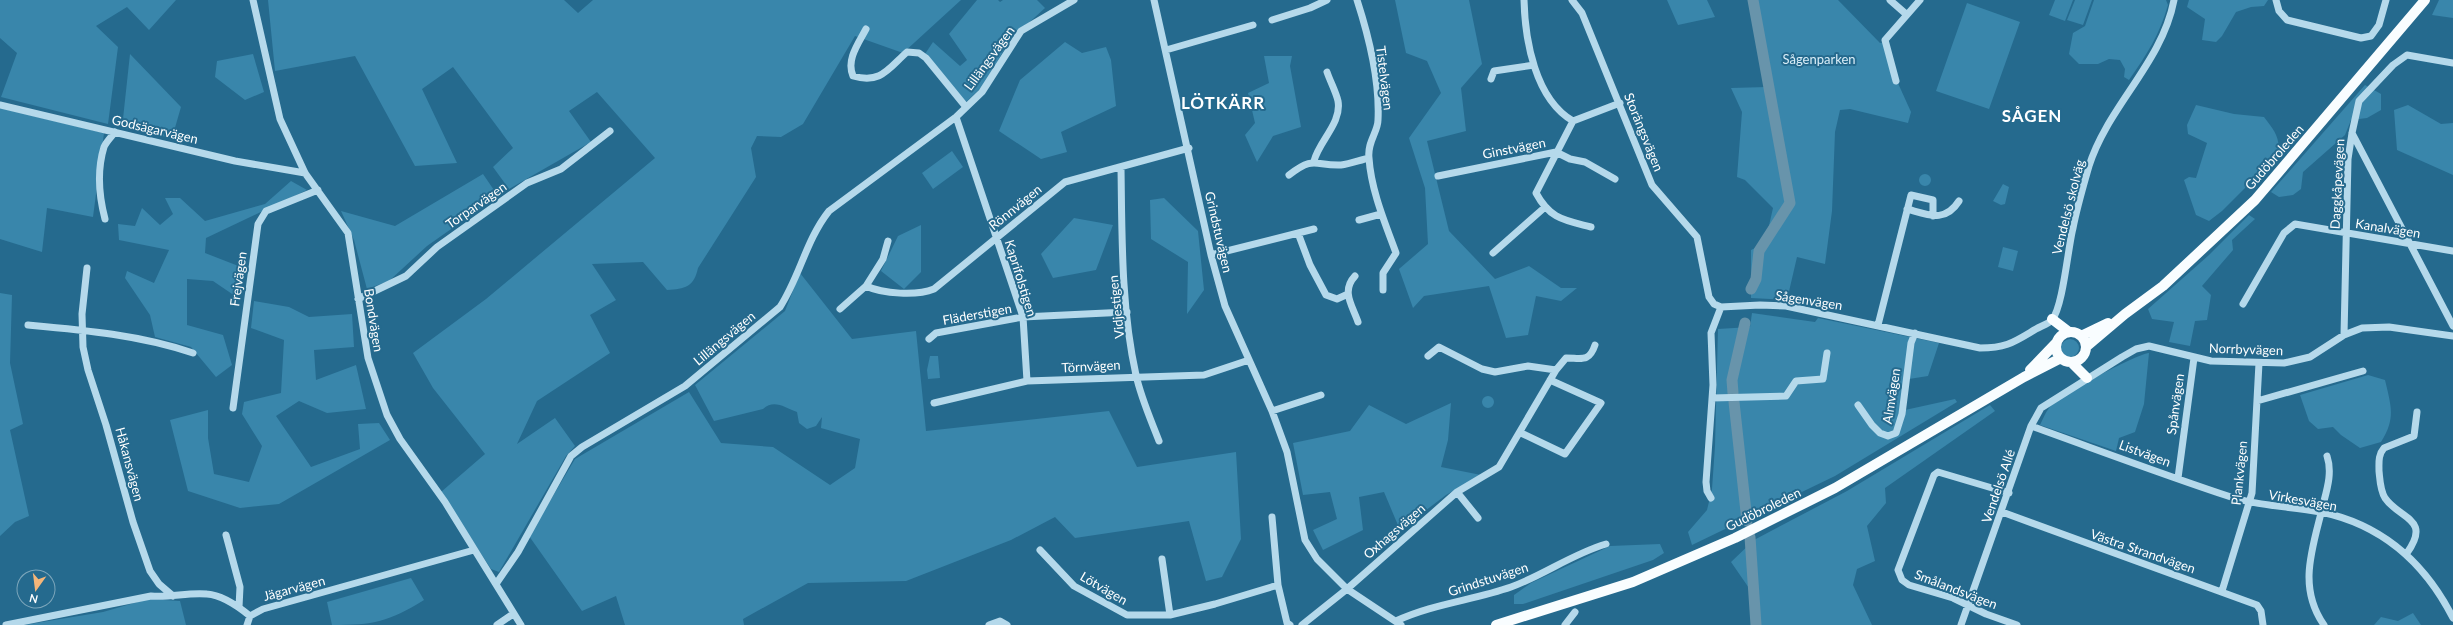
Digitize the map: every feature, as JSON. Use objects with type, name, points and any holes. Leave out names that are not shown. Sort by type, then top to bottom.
[{"type":"main road","name":"Gudöbroleden","points":[[2086,347],[2125,314],[2163,286],[2255,200],[2425,0]]},
{"type":"main road","name":"Gudöbroleden","points":[[2081,336],[2125,314]]},
{"type":"main road","points":[[2052,319],[2069,332],[2081,336],[2086,347],[2081,358],[2087,378]]},
{"type":"main road","points":[[2052,319],[2057,341],[2057,354],[2061,358],[2071,362],[2087,378]]},
{"type":"main road","points":[[2057,341],[2069,332]]},
{"type":"main road","name":"Gudöbroleden","points":[[2024,376],[2057,341]]},
{"type":"main road","name":"Gudöbroleden","points":[[1496,625],[1633,582],[1735,538],[1834,488],[2024,376],[2061,358]]},
{"type":"main road","points":[[2071,362],[2081,358]]},
{"type":"street","name":"Bondvägen","points":[[253,0],[280,119],[305,173],[348,233],[368,358],[387,415],[400,439],[445,502],[521,625]]},
{"type":"street","name":"Lillängsvägen","points":[[496,584],[518,552],[571,456],[582,447],[684,386],[780,307],[788,294],[817,226],[829,211],[956,117],[982,92],[1021,31],[1074,0]]},
{"type":"street","name":"Grindstuvägen","points":[[1154,0],[1189,148],[1211,255],[1225,306],[1272,411],[1287,452],[1305,540],[1318,559],[1347,589],[1398,624],[1510,587],[1536,577],[1562,561],[1606,544]]},
{"type":"street","points":[[1272,20],[1310,8],[1327,0]]},
{"type":"street","name":"Tistelvägen","points":[[1357,0],[1367,32],[1376,84],[1378,122],[1370,139],[1369,158],[1381,214],[1396,252],[1383,273],[1383,290]]},
{"type":"street","points":[[1524,0],[1527,39],[1534,65],[1550,100],[1560,114],[1573,121]]},
{"type":"street","name":"Storängsvägen","points":[[1572,0],[1582,13],[1620,103],[1652,185],[1697,237],[1709,297],[1714,304],[1721,307]]},
{"type":"street","points":[[1890,0],[1906,14]]},
{"type":"street","points":[[1896,82],[1885,40],[1906,14],[1920,0]]},
{"type":"street","name":"Vendelsö skolväg","points":[[2052,319],[2057,306],[2072,229],[2090,165],[2114,114],[2159,45],[2170,20],[2174,0]]},
{"type":"street","points":[[2276,0],[2279,11],[2287,20],[2361,38],[2371,36],[2379,25],[2386,0]]},
{"type":"street","points":[[1166,50],[1253,24]]},
{"type":"street","name":"Lillängsvägen","points":[[866,29],[854,50],[849,68],[853,76],[866,80],[886,73],[907,52],[919,52],[926,58],[966,107]]},
{"type":"street","name":"Daggkåpevägen","points":[[2344,335],[2348,159],[2359,101],[2393,65],[2407,55],[2453,63]]},
{"type":"street","points":[[1491,79],[1494,71],[1534,65]]},
{"type":"street","points":[[1314,161],[1317,148],[1335,121],[1338,102],[1327,72]]},
{"type":"street","points":[[1591,227],[1560,219],[1544,208],[1536,193],[1573,121],[1620,103]]},
{"type":"street","name":"Godsägarvägen","points":[[0,105],[235,161],[305,173]]},
{"type":"street","name":"Kaprifolstigen","points":[[956,117],[1023,317],[1027,381]]},
{"type":"street","points":[[105,219],[99,190],[100,171],[104,146],[115,132]]},
{"type":"street","name":"Torparvägen","points":[[358,299],[406,276],[437,246],[527,184],[561,169],[610,132]]},
{"type":"street","points":[[2352,133],[2453,326]]},
{"type":"street","name":"Rönnvägen","points":[[866,286],[875,290],[927,292],[934,289],[1064,182],[1189,148]]},
{"type":"street","name":"Ginstvägen","points":[[1438,176],[1556,152],[1570,159],[1585,162],[1614,178]]},
{"type":"street","points":[[1289,175],[1301,165],[1314,161],[1341,165],[1369,158]]},
{"type":"street","name":"Vidjestigen","points":[[1121,167],[1123,261],[1127,312],[1136,376],[1159,441]]},
{"type":"street","name":"Frejvägen","points":[[233,408],[258,224],[266,211],[318,190]]},
{"type":"street","points":[[1878,325],[1911,195],[1933,200],[1933,216]]},
{"type":"street","points":[[1907,209],[1933,216],[1944,215],[1953,211],[1959,201]]},
{"type":"street","points":[[1493,253],[1544,208]]},
{"type":"street","points":[[1359,220],[1381,214]]},
{"type":"street","name":"Kanalvägen","points":[[2243,304],[2284,233],[2295,224],[2453,251]]},
{"type":"street","points":[[1211,255],[1314,229]]},
{"type":"street","points":[[1298,233],[1310,265],[1326,294],[1337,299],[1348,294]]},
{"type":"street","points":[[840,309],[866,286],[883,258],[888,241]]},
{"type":"street","name":"Håkansvägen","points":[[87,268],[82,330],[83,346],[88,370],[106,424],[133,522],[150,570],[159,584],[174,596]]},
{"type":"street","points":[[1355,276],[1348,283],[1348,294],[1358,322]]},
{"type":"street","name":"Sågenvägen","points":[[1721,307],[1760,305],[1786,306],[1974,347],[2000,348],[2016,342],[2052,319]]},
{"type":"street","points":[[1711,498],[1707,492],[1706,482],[1712,398],[1711,333],[1721,307]]},
{"type":"street","name":"Fläderstigen","points":[[929,339],[936,333],[1023,317],[1127,312]]},
{"type":"street","name":"Norrbyvägen","points":[[2087,378],[2136,349],[2149,346],[2211,361],[2259,363],[2297,361],[2310,357],[2344,335],[2362,328],[2376,325],[2453,336]]},
{"type":"street","points":[[28,326],[82,330],[112,336],[158,342],[193,353]]},
{"type":"street","name":"Almvägen","points":[[1858,405],[1880,433],[1888,436],[1896,433],[1902,414],[1910,343],[1915,334]]},
{"type":"street","name":"Oxhagsvägen","points":[[1302,625],[1347,589],[1457,492],[1499,467],[1521,433],[1556,370],[1566,358],[1586,358],[1592,355],[1595,345]]},
{"type":"street","points":[[1428,356],[1439,347],[1482,369],[1495,372],[1528,366],[1556,370]]},
{"type":"street","points":[[1712,398],[1786,396],[1798,380],[1823,380],[1827,353]]},
{"type":"street","name":"Spånvägen","points":[[2178,478],[2194,358]]},
{"type":"street","name":"Törnvägen","points":[[934,403],[1027,381],[1136,376],[1204,375],[1249,360]]},
{"type":"street","name":"Plankvägen","points":[[2222,591],[2250,503],[2259,363]]},
{"type":"street","points":[[2257,400],[2363,372]]},
{"type":"street","name":"Vendelsö Allé","points":[[1961,625],[2009,493],[2031,426],[2041,408],[2087,378]]},
{"type":"street","points":[[1521,433],[1565,454],[1600,403],[1550,380]]},
{"type":"street","points":[[1272,411],[1320,395]]},
{"type":"street","points":[[2407,553],[2413,545],[2416,532],[2411,520],[2385,498],[2380,487],[2380,453],[2384,448],[2414,436],[2417,412]]},
{"type":"street","name":"Listvägen","points":[[2031,426],[2250,503]]},
{"type":"street","points":[[2324,625],[2311,602],[2308,590],[2308,569],[2329,482],[2330,465],[2327,456]]},
{"type":"street","name":"Smålandsvägen","points":[[2009,493],[1938,472],[1934,475],[1898,570],[1902,580],[1909,585],[1968,605],[2017,625]]},
{"type":"street","points":[[1457,492],[1478,518]]},
{"type":"street","name":"Virkesvägen","points":[[2250,503],[2322,512],[2357,523],[2407,553],[2426,574],[2453,618]]},
{"type":"street","name":"Västra Strandvägen","points":[[2002,512],[2257,605],[2261,611],[2264,625]]},
{"type":"street","points":[[1272,517],[1278,585],[1286,623],[1290,625]]},
{"type":"street","points":[[226,535],[240,587],[239,607]]},
{"type":"street","name":"Jägarvägen","points":[[6,625],[151,596],[174,596],[207,593],[239,607],[250,616],[263,609],[474,550]]},
{"type":"street","name":"Lötvägen","points":[[1040,550],[1074,586],[1127,615],[1170,614],[1215,604],[1278,585]]},
{"type":"street","points":[[1162,559],[1170,614]]},
{"type":"street","points":[[1565,625],[1575,612]]},
{"type":"street","points":[[497,625],[513,614]]},
{"type":"street","points":[[247,625],[250,616]]},
{"type":"street","points":[[989,625],[1000,621],[1007,625]]},
{"type":"green space","points":[[0,0],[176,0],[149,30],[127,7],[96,26],[118,47],[108,124],[1,97],[17,53],[0,38]]},
{"type":"green space","points":[[268,0],[564,0],[578,13],[593,0],[961,0],[903,53],[855,36],[803,124],[781,137],[757,136],[751,148],[756,177],[698,268],[694,279],[688,286],[679,289],[667,290],[643,262],[592,264],[616,300],[590,315],[610,353],[537,401],[517,444],[555,418],[575,446],[566,456],[499,572],[491,569],[441,492],[485,454],[433,388],[413,353],[486,299],[655,158],[597,92],[569,111],[591,142],[509,189],[493,167],[513,148],[453,67],[422,89],[457,163],[415,166],[355,56],[275,71]]},
{"type":"green space","points":[[977,0],[998,0],[1000,2],[1003,0],[1037,0],[1045,8],[1009,41],[984,85],[966,102],[925,54],[933,42],[960,66],[967,60],[949,34]]},
{"type":"green space","points":[[1395,0],[1469,0],[1482,64],[1461,88],[1466,131],[1427,141],[1449,231],[1495,279],[1529,266],[1561,288],[1577,288],[1561,301],[1536,296],[1528,335],[1506,338],[1489,286],[1424,296],[1413,308],[1399,269],[1428,244],[1425,188],[1409,138],[1441,93],[1427,61],[1406,53]]},
{"type":"green space","points":[[1667,0],[1707,0],[1715,17],[1678,25]]},
{"type":"green space","name":"Sågenparken","points":[[1748,0],[1838,0],[1880,43],[1884,42],[1892,70],[1911,112],[1908,123],[1850,109],[1840,110],[1835,132],[1832,211],[1825,264],[1797,257],[1787,300],[1751,298],[1751,250],[1765,243],[1773,208],[1745,180],[1737,177],[1742,112],[1731,88],[1767,87]]},
{"type":"green space","points":[[2055,0],[2073,0],[2065,21],[2049,15]]},
{"type":"green space","points":[[2075,0],[2092,0],[2083,25],[2067,20]]},
{"type":"green space","points":[[2094,0],[2166,0],[2168,5],[2157,35],[2129,80],[2124,77],[2125,69],[2120,60],[2109,59],[2098,64],[2079,64],[2069,54],[2073,33],[2085,26]]},
{"type":"green space","points":[[2189,0],[2268,0],[2264,6],[2251,7],[2236,12],[2222,36],[2216,42],[2202,40],[2205,19],[2187,7]]},
{"type":"green space","points":[[2439,0],[2453,0],[2453,18],[2432,15]]},
{"type":"green space","points":[[1967,3],[2020,22],[1989,109],[1936,91]]},
{"type":"green space","points":[[1065,42],[1082,53],[1106,47],[1111,60],[1116,106],[1061,132],[1067,152],[1041,159],[999,131],[1020,80]]},
{"type":"green space","points":[[130,54],[181,107],[172,138],[122,128]]},
{"type":"green space","points":[[253,54],[264,92],[245,100],[215,77],[217,61]]},
{"type":"green space","points":[[1264,56],[1292,56],[1290,66],[1301,127],[1273,136],[1257,162],[1245,135],[1255,123],[1248,93],[1269,83]]},
{"type":"green space","points":[[2365,85],[2381,94],[2381,110],[2367,118],[2351,120],[2345,135],[2303,172],[2301,189],[2293,195],[2279,197],[2271,192]]},
{"type":"green space","points":[[2196,105],[2234,114],[2264,117],[2274,130],[2278,139],[2278,155],[2222,211],[2209,221],[2196,215],[2184,180],[2189,177],[2196,178],[2207,143],[2188,134],[2187,125]]},
{"type":"green space","points":[[2408,105],[2441,124],[2453,123],[2453,175],[2397,150],[2394,110]]},
{"type":"green space","points":[[0,108],[104,133],[93,217],[47,208],[42,252],[0,239]]},
{"type":"green space","points":[[952,151],[963,167],[933,189],[922,173]]},
{"type":"green space","points":[[483,174],[498,196],[427,246],[389,281],[367,289],[354,240],[341,211],[395,226]]},
{"type":"green space","points":[[1925,174],[1929,176],[1931,180],[1929,184],[1925,186],[1921,184],[1919,180],[1921,176]]},
{"type":"green space","points":[[291,181],[307,190],[206,238],[205,253],[241,267],[238,298],[213,281],[187,279],[187,325],[223,335],[232,365],[216,377],[191,347],[155,337],[150,315],[125,278],[127,271],[154,283],[169,250],[119,240],[118,224],[135,226],[142,208],[160,225],[173,214],[165,198],[180,198],[205,221],[265,204]]},
{"type":"green space","points":[[2003,184],[2009,187],[2005,204],[2001,205],[1993,201]]},
{"type":"green space","points":[[1164,198],[1198,231],[1204,290],[1187,314],[1188,262],[1151,239],[1150,200]]},
{"type":"green space","points":[[2249,215],[2255,219],[2232,240],[2233,250],[2202,286],[2211,295],[2207,320],[2195,321],[2190,346],[2169,342],[2174,322],[2152,319],[2148,309],[2209,255]]},
{"type":"green space","points":[[1074,218],[1113,225],[1096,270],[1053,278],[1041,254]]},
{"type":"green space","points":[[921,225],[921,272],[904,289],[881,271],[898,236]]},
{"type":"green space","points":[[2003,247],[2018,251],[2013,271],[1998,267]]},
{"type":"green space","points":[[800,273],[852,339],[916,331],[926,431],[1109,411],[1137,467],[1236,452],[1241,539],[1222,577],[1206,581],[1189,521],[1075,538],[1055,517],[1011,540],[906,581],[808,583],[743,619],[744,625],[625,625],[616,596],[582,611],[529,536],[575,459],[689,392],[721,443],[773,447],[830,485],[855,468],[860,439],[821,428],[822,417],[816,426],[807,429],[799,423],[797,412],[775,404],[767,406],[763,409],[714,421],[695,385],[785,311]]},
{"type":"green space","points":[[0,293],[12,295],[10,363],[23,424],[10,430],[29,516],[15,522],[0,536]]},
{"type":"green space","points":[[254,301],[289,307],[309,317],[352,314],[354,347],[314,350],[316,380],[356,365],[366,409],[327,413],[299,401],[276,416],[311,467],[360,449],[358,424],[379,423],[390,440],[279,504],[240,508],[188,491],[170,420],[208,410],[208,438],[214,474],[249,482],[262,446],[242,414],[244,402],[281,393],[284,340],[251,328]]},
{"type":"green space","points":[[1752,313],[1815,322],[1818,318],[1939,343],[1928,376],[1909,379],[1905,410],[1955,399],[1957,402],[1835,476],[1692,545],[1688,532],[1707,510],[1712,489],[1715,446],[1718,329],[1750,327]]},
{"type":"green space","points":[[2070,339],[2076,342],[2079,348],[2076,354],[2070,357],[2064,354],[2061,348],[2064,342]]},
{"type":"green space","points":[[2149,353],[2144,404],[2135,432],[2119,438],[2116,451],[2040,425],[2045,414],[2055,402],[2113,368],[2141,355]]},
{"type":"green space","points":[[930,356],[938,356],[940,378],[928,379],[927,370]]},
{"type":"green space","points":[[2368,375],[2385,380],[2389,397],[2391,412],[2389,426],[2381,442],[2360,448],[2341,435],[2333,427],[2318,429],[2309,421],[2300,395]]},
{"type":"green space","points":[[1486,396],[1490,396],[1494,402],[1490,408],[1486,408],[1482,404],[1482,400]]},
{"type":"green space","points":[[1451,403],[1448,440],[1441,467],[1481,475],[1446,495],[1400,530],[1384,492],[1359,497],[1363,530],[1323,550],[1313,530],[1337,519],[1330,492],[1303,495],[1293,443],[1350,431],[1369,405],[1406,424]]},
{"type":"green space","points":[[1990,405],[1995,411],[1885,488],[1886,503],[1867,526],[1875,561],[1857,569],[1853,585],[1872,625],[1758,625],[1751,591],[1731,562],[1754,540],[1847,491]]},
{"type":"green space","points":[[1660,544],[1664,553],[1653,560],[1523,604],[1514,604],[1514,595],[1531,583],[1610,546]]},
{"type":"green space","points":[[411,578],[424,600],[390,618],[380,621],[359,624],[332,625],[327,602]]},
{"type":"green space","points":[[148,599],[180,601],[186,625],[24,625],[103,612]]},
{"type":"green space","points":[[2413,613],[2421,625],[2374,625],[2381,617],[2398,621]]},
{"type":"waterway","points":[[1751,289],[1756,279],[1759,251],[1790,203],[1753,0]]},
{"type":"waterway","points":[[1733,393],[1732,380],[1745,323]]},
{"type":"waterway","points":[[1734,402],[1747,521]]},
{"type":"waterway","points":[[1750,537],[1756,625]]},
{"type":"district","name":"LÖTKÄRR","points":[[1223,102]]},
{"type":"district","name":"SÅGEN","points":[[2032,115]]}]
